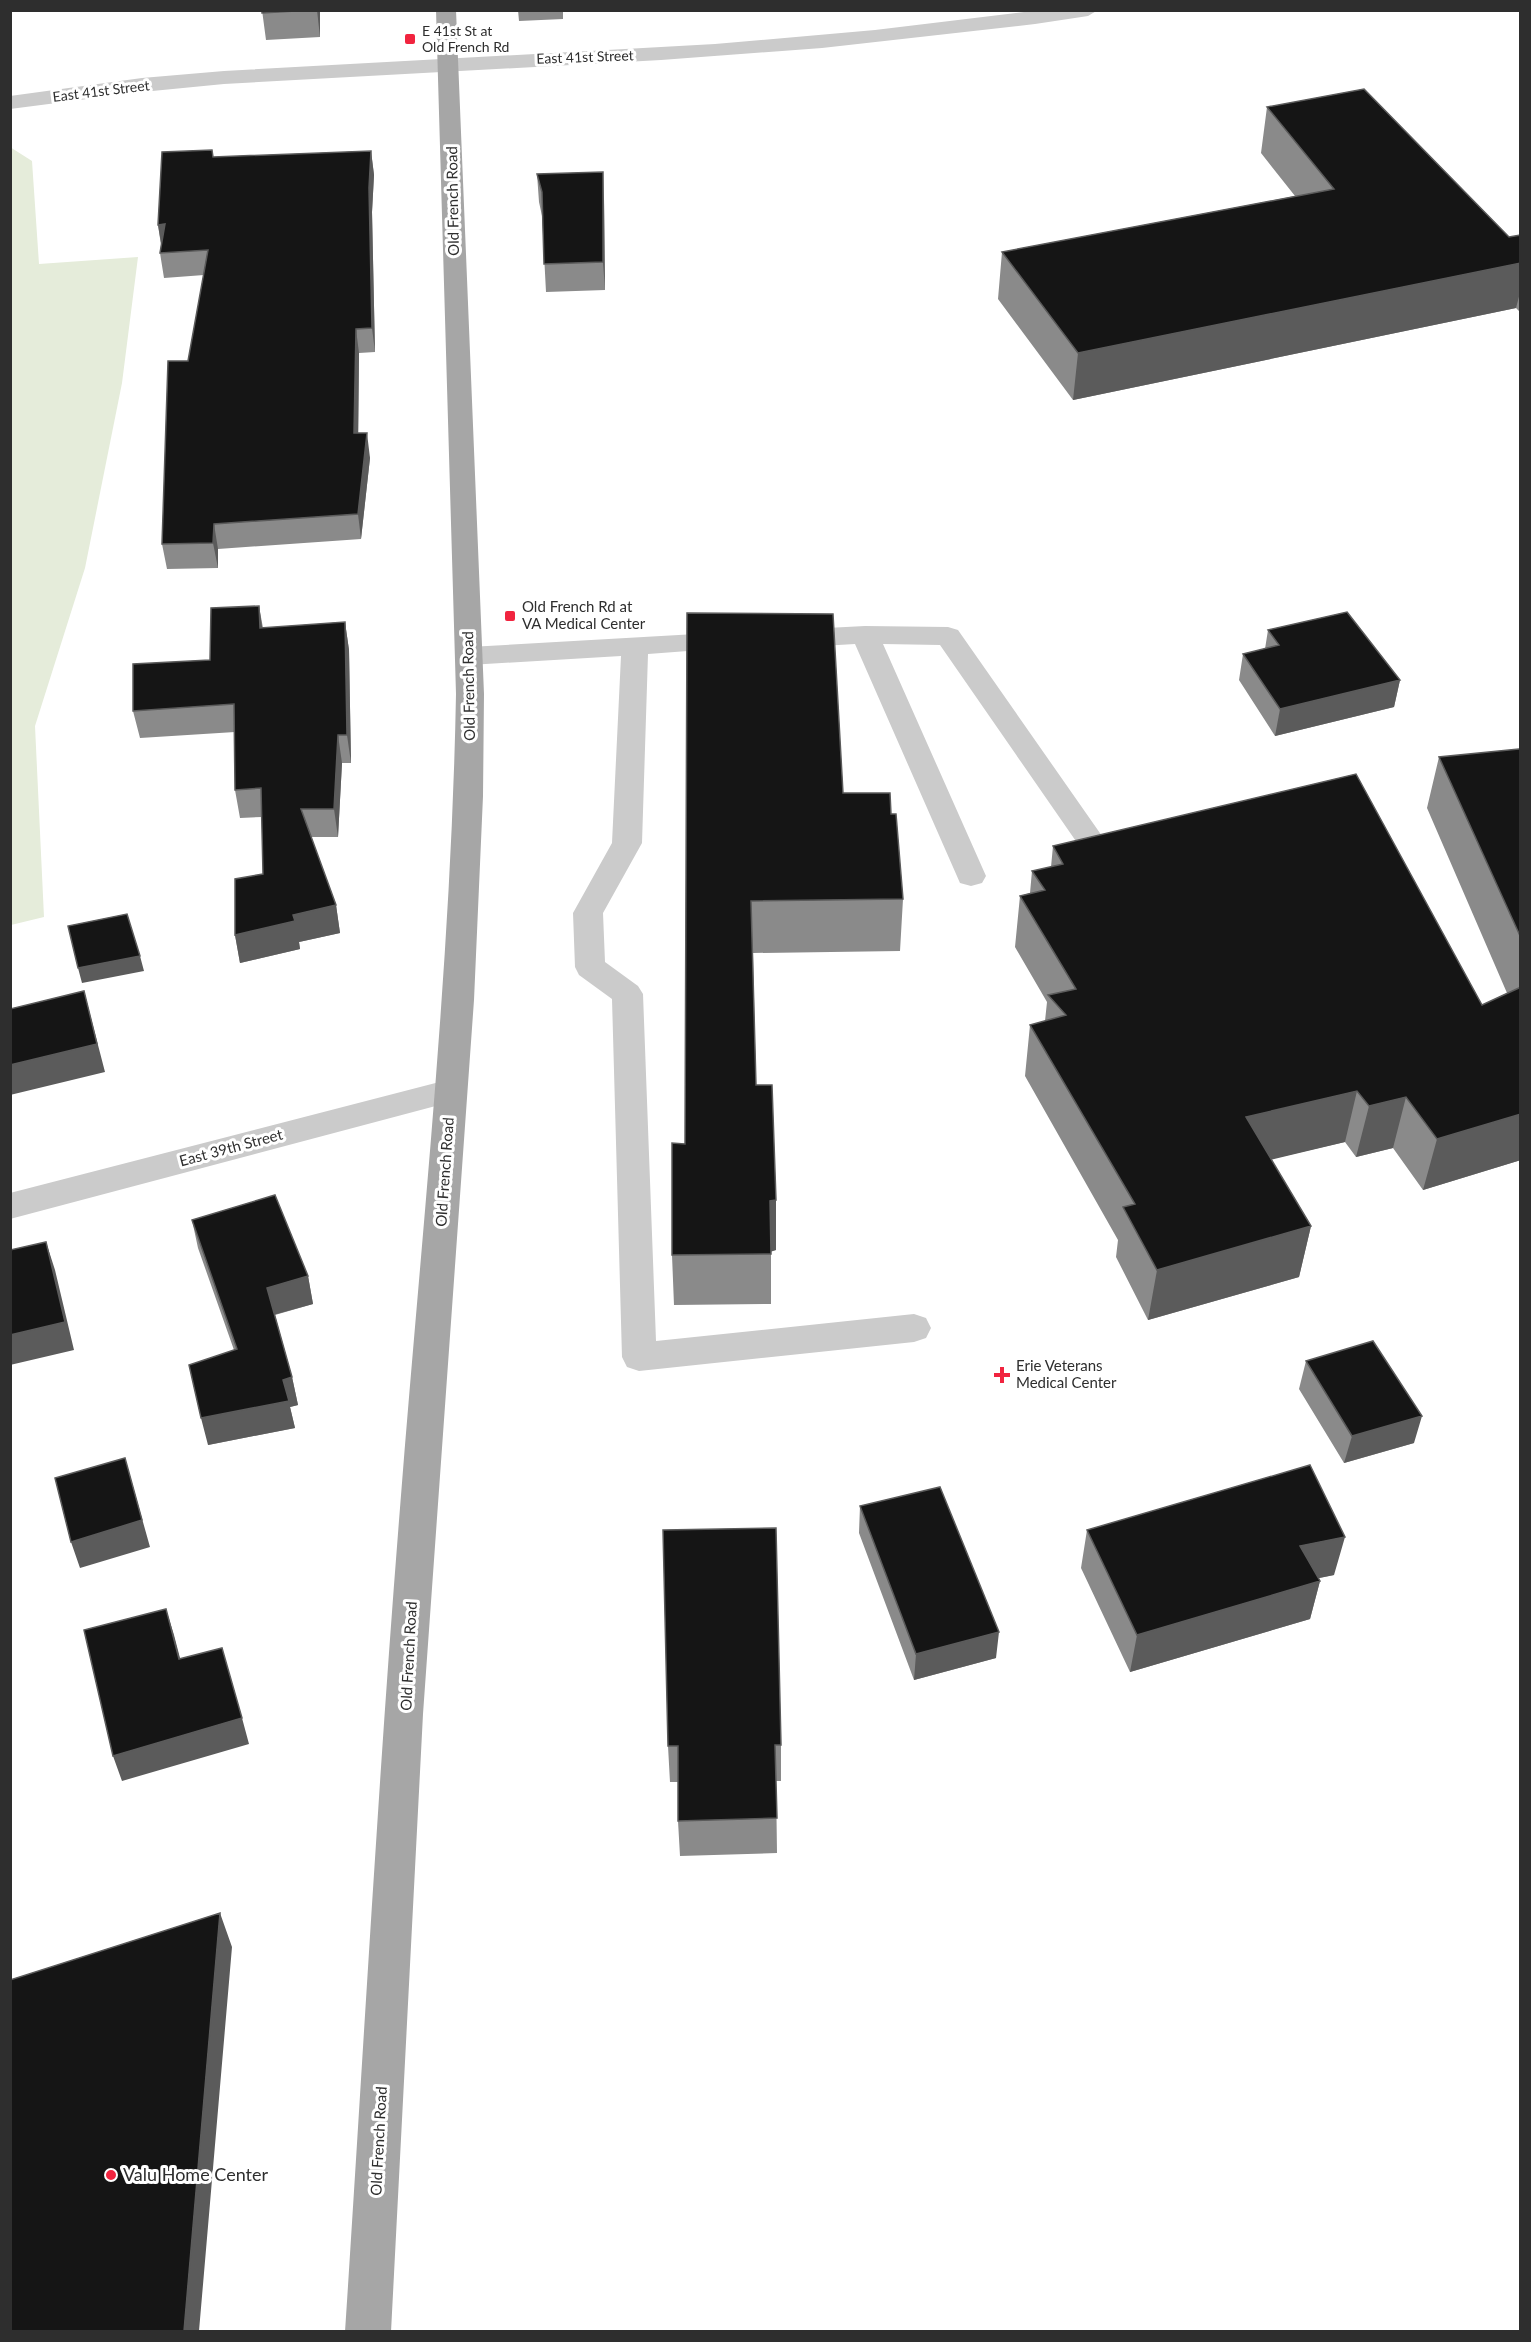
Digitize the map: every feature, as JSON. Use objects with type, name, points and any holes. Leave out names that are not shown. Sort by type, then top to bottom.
[{"type":"main road","name":"Old French Road","points":[[368,2331],[418,1509],[451,1091],[470,781],[469,656],[446,10]]},
{"type":"street","name":"East 41st Street","points":[[10,103],[161,83],[449,63],[658,54],[817,42],[999,23],[1088,10]]},
{"type":"street","points":[[469,656],[865,635],[948,636],[1099,853]]},
{"type":"street","points":[[865,635],[972,876]]},
{"type":"street","points":[[635,646],[627,843],[588,913],[590,967],[627,994],[639,1357],[914,1328]]},
{"type":"street","name":"East 39th Street","points":[[10,1206],[451,1091]]},
{"type":"green space","points":[[10,147],[32,161],[39,264],[138,257],[122,383],[85,568],[35,726],[44,917],[11,925]]},
{"type":"building","points":[[262,10],[313,10],[262,13]]},
{"type":"building","points":[[1364,89],[1509,237],[1521,235],[1521,263],[1078,353],[1002,252],[1334,189],[1267,107]]},
{"type":"building","points":[[212,150],[213,157],[371,151],[369,188],[372,328],[356,329],[354,433],[367,433],[358,514],[214,524],[213,543],[162,544],[168,361],[188,361],[208,250],[160,253],[165,224],[158,225],[162,152]]},
{"type":"building","points":[[603,172],[603,262],[544,264],[542,192],[537,174]]},
{"type":"building","points":[[259,606],[260,628],[345,622],[347,735],[338,735],[334,809],[301,809],[336,905],[293,915],[295,921],[235,935],[235,879],[263,874],[261,788],[235,790],[234,704],[133,711],[133,664],[210,660],[211,608]]},
{"type":"building","points":[[1347,612],[1400,680],[1280,709],[1243,654],[1279,645],[1268,630]]},
{"type":"building","points":[[687,613],[833,614],[843,793],[890,793],[891,814],[896,814],[903,899],[751,901],[756,1085],[772,1085],[776,1200],[770,1201],[771,1254],[672,1255],[672,1143],[685,1144]]},
{"type":"building","points":[[1521,749],[1521,938],[1439,757]]},
{"type":"building","points":[[1356,774],[1482,1005],[1521,987],[1521,1114],[1437,1139],[1406,1097],[1369,1106],[1357,1091],[1246,1117],[1311,1226],[1157,1270],[1123,1207],[1135,1204],[1030,1025],[1066,1015],[1048,995],[1076,989],[1020,896],[1045,890],[1032,871],[1063,864],[1053,846]]},
{"type":"building","points":[[127,914],[140,956],[78,968],[68,926]]},
{"type":"building","points":[[84,991],[97,1044],[10,1065],[10,1009]]},
{"type":"building","points":[[275,1195],[308,1276],[267,1288],[292,1377],[283,1380],[289,1401],[201,1418],[189,1365],[237,1349],[192,1220]]},
{"type":"building","points":[[46,1242],[65,1322],[10,1335],[10,1250]]},
{"type":"building","points":[[1373,1341],[1422,1416],[1352,1436],[1306,1361]]},
{"type":"building","points":[[125,1458],[142,1520],[71,1542],[55,1478]]},
{"type":"building","points":[[1310,1465],[1345,1537],[1300,1546],[1320,1581],[1137,1635],[1087,1530]]},
{"type":"building","points":[[940,1487],[999,1632],[916,1654],[860,1506]]},
{"type":"building","points":[[776,1528],[781,1745],[775,1745],[777,1818],[678,1821],[678,1746],[668,1746],[663,1530]]},
{"type":"building","points":[[166,1609],[179,1659],[222,1648],[242,1718],[113,1756],[84,1630]]},
{"type":"building","name":"Valu Home Center","points":[[220,1913],[184,2331],[10,2331],[10,1980]]},
{"type":"place","name":"E 41st St at Old French Rd","points":[[410,39]]},
{"type":"place","name":"Old French Rd at VA Medical Center","points":[[510,616]]},
{"type":"place","name":"Erie Veterans Medical Center","points":[[1002,1375]]},
{"type":"place","name":"Valu Home Center","points":[[111,2175]]}]
